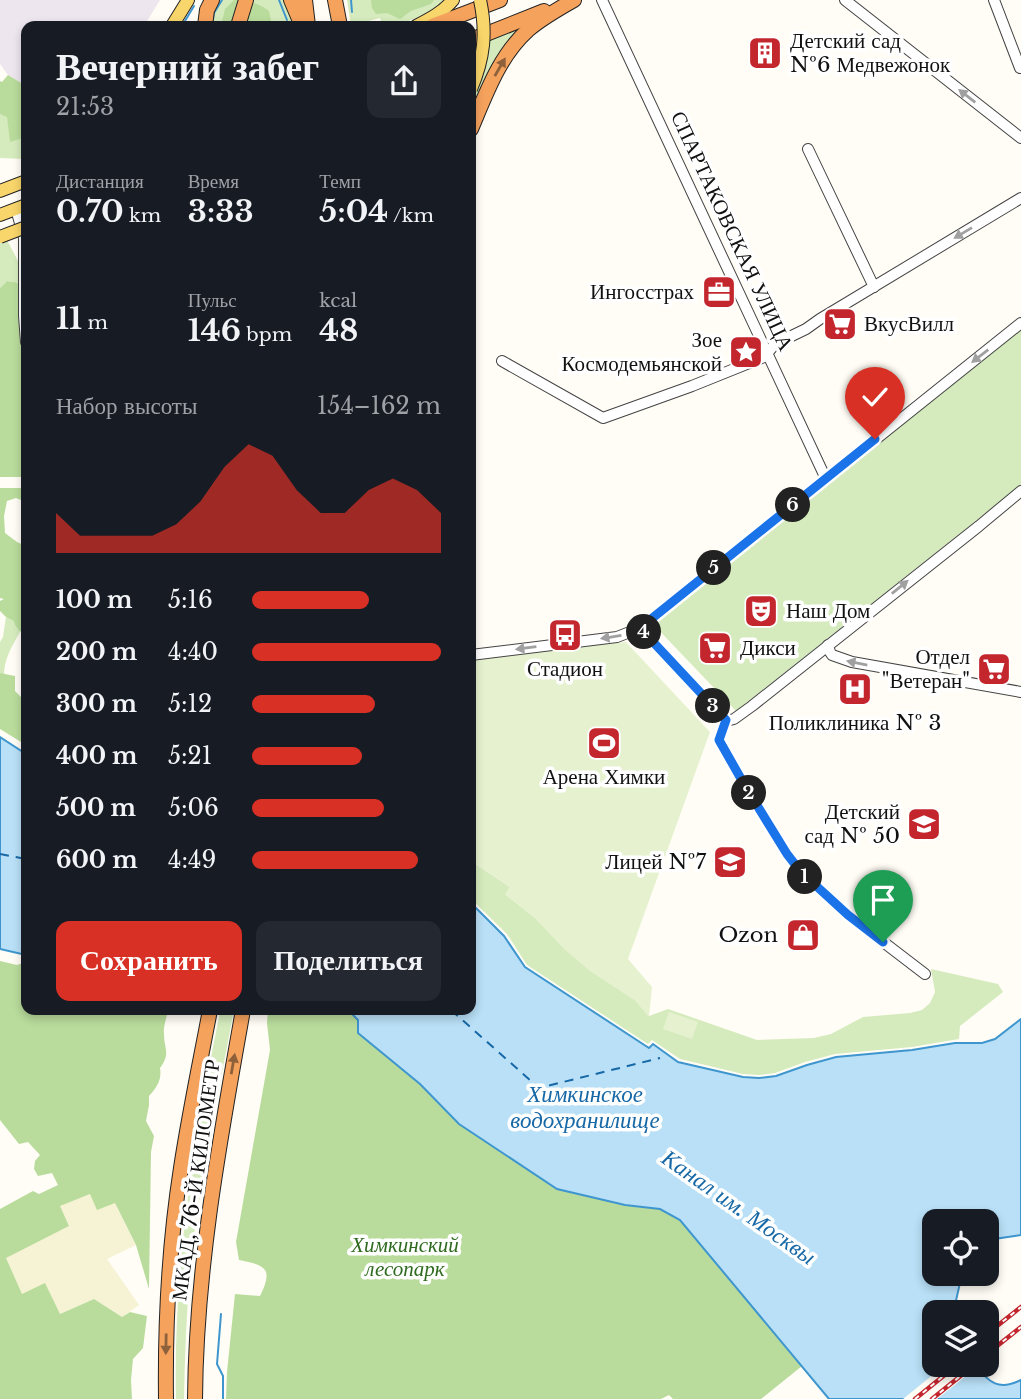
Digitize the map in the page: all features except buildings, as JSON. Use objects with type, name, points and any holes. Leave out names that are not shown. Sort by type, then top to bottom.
[{"type":"highway","points":[[206,21],[212,0]]},
{"type":"highway","points":[[240,21],[246,0]]},
{"type":"highway","points":[[291,0],[300,21]]},
{"type":"highway","points":[[305,0],[307,21]]},
{"type":"highway","points":[[335,0],[339,21]]},
{"type":"highway","points":[[445,21],[499,0]]},
{"type":"highway","points":[[476,38],[573,0]]},
{"type":"highway","points":[[476,117],[492,80],[508,53],[533,27],[573,0]]},
{"type":"highway","name":"МКАД, 76-Й КИЛОМЕТР","points":[[166,1399],[167,1309],[172,1241],[181,1170],[209,1015]]},
{"type":"highway","name":"МКАД, 76-Й КИЛОМЕТР","points":[[195,1399],[205,1243],[242,1015]]},
{"type":"main road","points":[[175,21],[188,0]]},
{"type":"main road","points":[[340,21],[342,0]]},
{"type":"main road","points":[[424,21],[446,8],[453,0]]},
{"type":"main road","points":[[476,75],[484,42],[480,0]]},
{"type":"main road","points":[[0,191],[21,183]]},
{"type":"main road","points":[[0,215],[21,207]]},
{"type":"main road","points":[[0,237],[21,229]]},
{"type":"street","name":"СПАРТАКОВСКАЯ УЛИЦА","points":[[602,0],[826,479]]},
{"type":"street","points":[[845,0],[1021,138]]},
{"type":"street","points":[[994,0],[1021,67]]},
{"type":"street","points":[[808,149],[874,287]]},
{"type":"street","points":[[502,361],[603,418],[699,384],[764,356],[775,344],[806,329],[1021,198]]},
{"type":"street","points":[[476,653],[617,637],[640,628],[1021,323]]},
{"type":"street","points":[[726,720],[735,719],[1021,491]]},
{"type":"street","points":[[640,628],[726,720]]},
{"type":"street","points":[[828,645],[832,655],[852,662],[1021,692]]},
{"type":"street","points":[[726,720],[719,740],[794,863],[814,886],[848,915],[925,974]]},
{"type":"shaded area","points":[[0,0],[160,0],[147,21],[21,21],[21,83],[8,75],[0,64]]},
{"type":"shaded area","points":[[90,1194],[115,1203],[136,1245],[107,1259],[139,1305],[122,1317],[94,1299],[60,1314],[22,1295],[5,1257],[69,1226],[59,1206]]},
{"type":"green space","points":[[217,0],[284,0],[293,21],[211,21]]},
{"type":"green space","points":[[234,0],[253,2],[269,11],[271,21],[222,21],[225,9]]},
{"type":"green space","points":[[347,0],[447,0],[408,21],[381,21],[380,18],[350,21]]},
{"type":"green space","points":[[371,0],[434,0],[400,19],[387,13],[376,14]]},
{"type":"green space","points":[[525,27],[495,60],[476,102],[476,45]]},
{"type":"green space","points":[[8,75],[21,83],[21,139],[10,142],[7,117],[0,114],[0,81]]},
{"type":"green space","points":[[0,114],[7,116],[21,131],[21,159],[0,158]]},
{"type":"green space","points":[[6,238],[19,263],[19,284],[7,281],[0,288],[0,240]]},
{"type":"green space","points":[[7,281],[19,284],[21,477],[0,477],[0,288]]},
{"type":"green space","points":[[1021,328],[1021,485],[736,711],[652,623]]},
{"type":"green space","points":[[0,488],[21,488],[21,500],[16,498],[7,501],[4,516],[5,533],[21,544],[20,632],[14,621],[0,611],[0,601],[4,599],[0,598]]},
{"type":"green space","points":[[6,617],[15,621],[20,632],[7,658],[4,675],[0,673],[0,642]]},
{"type":"green space","points":[[626,642],[710,732],[628,959],[652,987],[649,1017],[635,1000],[589,970],[564,949],[534,917],[505,894],[510,887],[476,864],[476,658]]},
{"type":"green space","points":[[0,673],[15,676],[15,691],[21,697],[21,742],[0,729]]},
{"type":"green space","points":[[476,864],[510,887],[506,895],[534,917],[589,970],[635,1000],[649,1016],[668,1009],[757,1040],[814,1038],[831,1034],[863,1017],[922,1010],[930,1003],[935,992],[931,969],[998,984],[1003,992],[960,1026],[959,1039],[912,1047],[835,1054],[775,1073],[743,1074],[680,1059],[652,1040],[648,1044],[527,965],[507,934],[476,904]]},
{"type":"green space","points":[[0,961],[21,964],[21,1015],[167,1015],[164,1031],[166,1055],[160,1068],[158,1083],[149,1096],[146,1121],[154,1136],[151,1152],[149,1289],[136,1245],[115,1203],[97,1210],[90,1194],[60,1206],[69,1226],[6,1258],[22,1294],[45,1283],[60,1314],[94,1299],[122,1317],[130,1312],[147,1316],[143,1348],[133,1359],[132,1399],[0,1399],[0,1209],[33,1191],[39,1194],[58,1185],[52,1173],[38,1176],[34,1169],[35,1161],[40,1155],[28,1142],[19,1144],[0,1120]]},
{"type":"green space","points":[[669,1012],[698,1022],[692,1039],[663,1029]]},
{"type":"green space","points":[[219,1015],[233,1015],[193,1243],[184,1399],[176,1399],[182,1253],[202,1108]]},
{"type":"green space","name":"Химкинский лесопарк","points":[[268,1015],[353,1015],[358,1020],[359,1033],[420,1084],[459,1124],[557,1189],[625,1205],[660,1209],[680,1220],[802,1366],[761,1399],[673,1399],[669,1395],[661,1399],[226,1399],[235,1294],[260,1296],[266,1279],[261,1266],[239,1260],[236,1242],[270,1050]]},
{"type":"water","points":[[0,737],[21,751],[21,954],[0,949]]},
{"type":"water","points":[[476,908],[504,936],[525,967],[649,1048],[653,1044],[678,1062],[743,1077],[776,1076],[836,1057],[955,1043],[982,1043],[995,1039],[1021,1019],[1021,1235],[999,1238],[999,1209],[922,1209],[922,1286],[959,1286],[956,1300],[922,1300],[922,1377],[986,1377],[1000,1385],[1021,1380],[1021,1399],[829,1399],[680,1220],[660,1209],[625,1205],[557,1189],[459,1124],[420,1084],[358,1033],[358,1020],[353,1015],[476,1015]]},
{"type":"pier","points":[[930,1377],[965,1377],[937,1399],[903,1399]]},
{"type":"waterway","points":[[213,21],[222,0]]},
{"type":"waterway","points":[[279,0],[287,20]]},
{"type":"waterway","points":[[351,0],[352,12]]},
{"type":"waterway","points":[[185,21],[194,6]]},
{"type":"waterway","points":[[221,1314],[217,1364],[223,1376],[223,1399]]},
{"type":"ferry route","points":[[0,854],[21,858]]},
{"type":"ferry route","points":[[457,1015],[539,1088],[660,1058]]},
{"type":"railway","points":[[999,1324],[1021,1307]]},
{"type":"railway","points":[[999,1344],[1021,1327]]},
{"type":"railway","points":[[915,1399],[942,1377]]},
{"type":"railway","points":[[932,1399],[959,1377]]},
{"type":"place","name":"Детский сад №6 Медвежонок","points":[[765,53]]},
{"type":"place","name":"Ингосстрах","points":[[719,292]]},
{"type":"place","name":"ВкусВилл","points":[[840,324]]},
{"type":"place","name":"Зое Космодемьянской","points":[[746,352]]},
{"type":"place","name":"Наш Дом","points":[[761,611]]},
{"type":"place","name":"Стадион","points":[[565,635]]},
{"type":"place","name":"Дикси","points":[[715,648]]},
{"type":"place","name":"Отдел \"Ветеран\"","points":[[994,669]]},
{"type":"place","name":"Поликлиника № 3","points":[[855,689]]},
{"type":"place","name":"Арена Химки","points":[[604,743]]},
{"type":"place","name":"Детский сад № 50","points":[[924,824]]},
{"type":"place","name":"Лицей №7","points":[[730,862]]},
{"type":"place","name":"Ozon","points":[[803,935]]},
{"type":"route","points":[[875,439],[640,628],[726,720],[719,740],[787,854],[814,886],[883,942]]},
{"type":"water label","name":"Химкинское водохранилище","points":[[585,1107]]},
{"type":"water label","name":"Канал им. Москвы","points":[[739,1207]]}]
